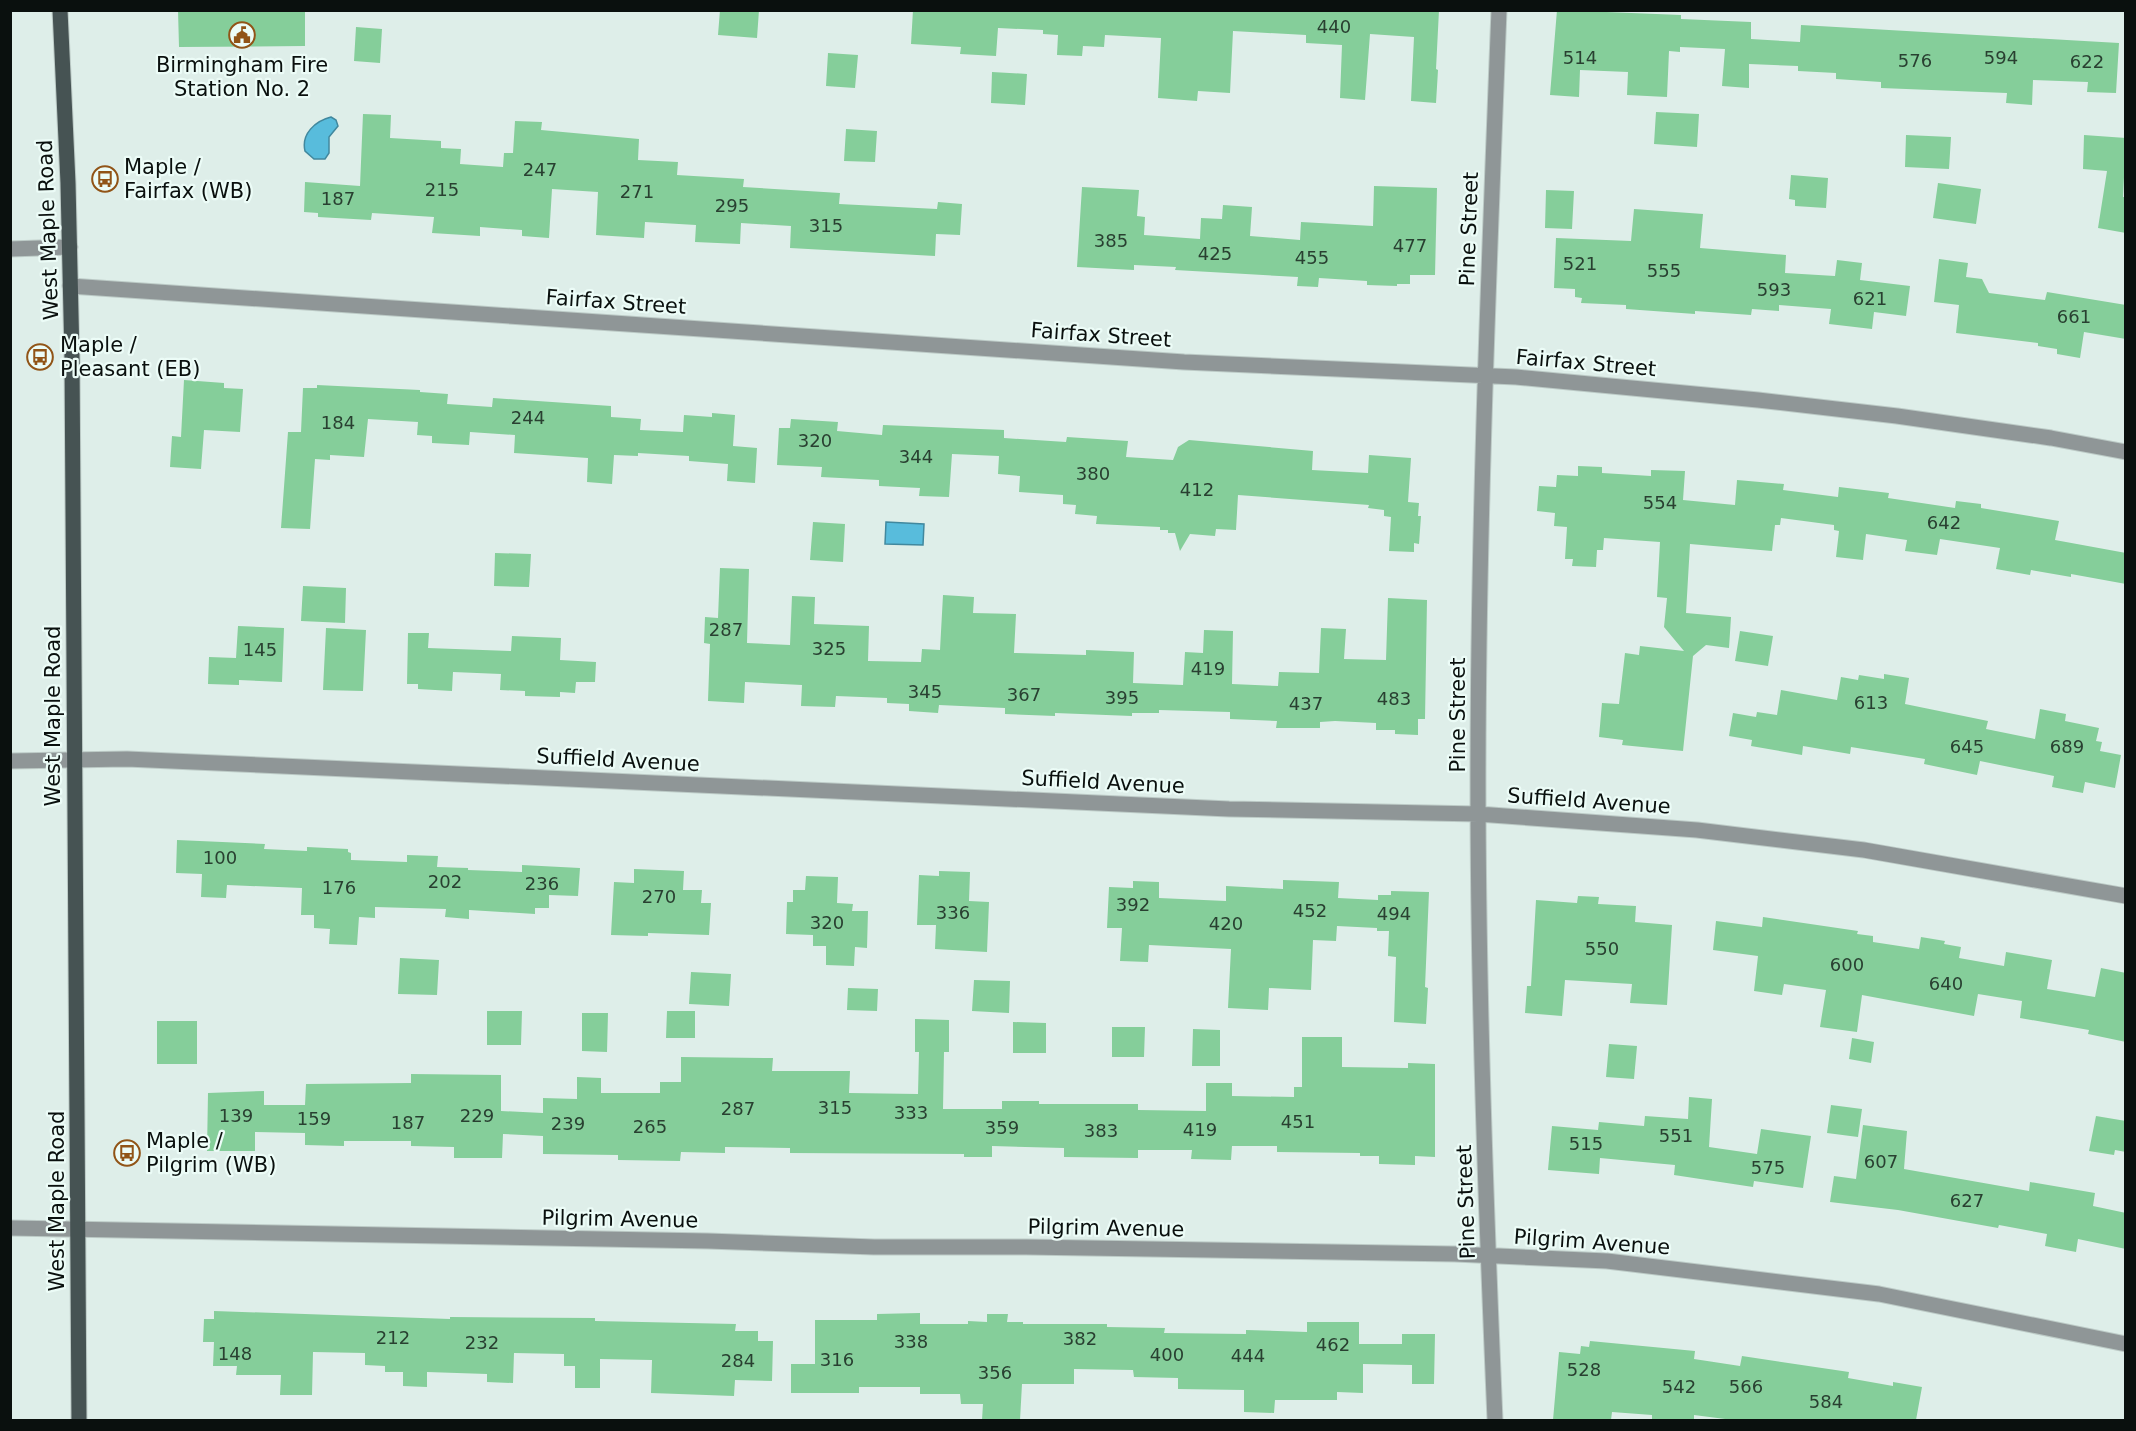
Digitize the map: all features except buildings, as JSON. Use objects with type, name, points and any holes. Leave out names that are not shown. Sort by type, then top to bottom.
[{"type":"main road","name":"West Maple Road","points":[[60,10],[70,247],[79,1420]]},
{"type":"street","name":"Pine Street","points":[[1495,1420],[1488,1256],[1478,814],[1480,566],[1499,10]]},
{"type":"street","points":[[10,249],[70,247]]},
{"type":"street","name":"Fairfax Street","points":[[70,286],[1184,362],[1485,375],[1758,400],[1897,416],[2051,438],[2126,452]]},
{"type":"street","name":"Suffield Avenue","points":[[10,761],[74,758],[139,759],[1228,809],[1478,814],[1697,830],[1864,850],[2126,896]]},
{"type":"street","name":"Pilgrim Avenue","points":[[10,1228],[78,1227],[143,1232],[696,1241],[874,1247],[1488,1256],[1607,1261],[1879,1294],[2126,1344]]},
{"type":"water","points":[[331,117],[336,120],[338,126],[329,137],[329,153],[325,159],[314,159],[305,151],[307,134],[315,125]]},
{"type":"water","points":[[886,522],[924,524],[923,545],[885,544]]},
{"type":"place","name":"Birmingham Fire Station No. 2","points":[[242,35]]},
{"type":"place","name":"Maple / Fairfax (WB)","points":[[105,179]]},
{"type":"place","name":"Maple / Pleasant (EB)","points":[[40,357]]},
{"type":"place","name":"Maple / Pilgrim (WB)","points":[[127,1153]]}]
